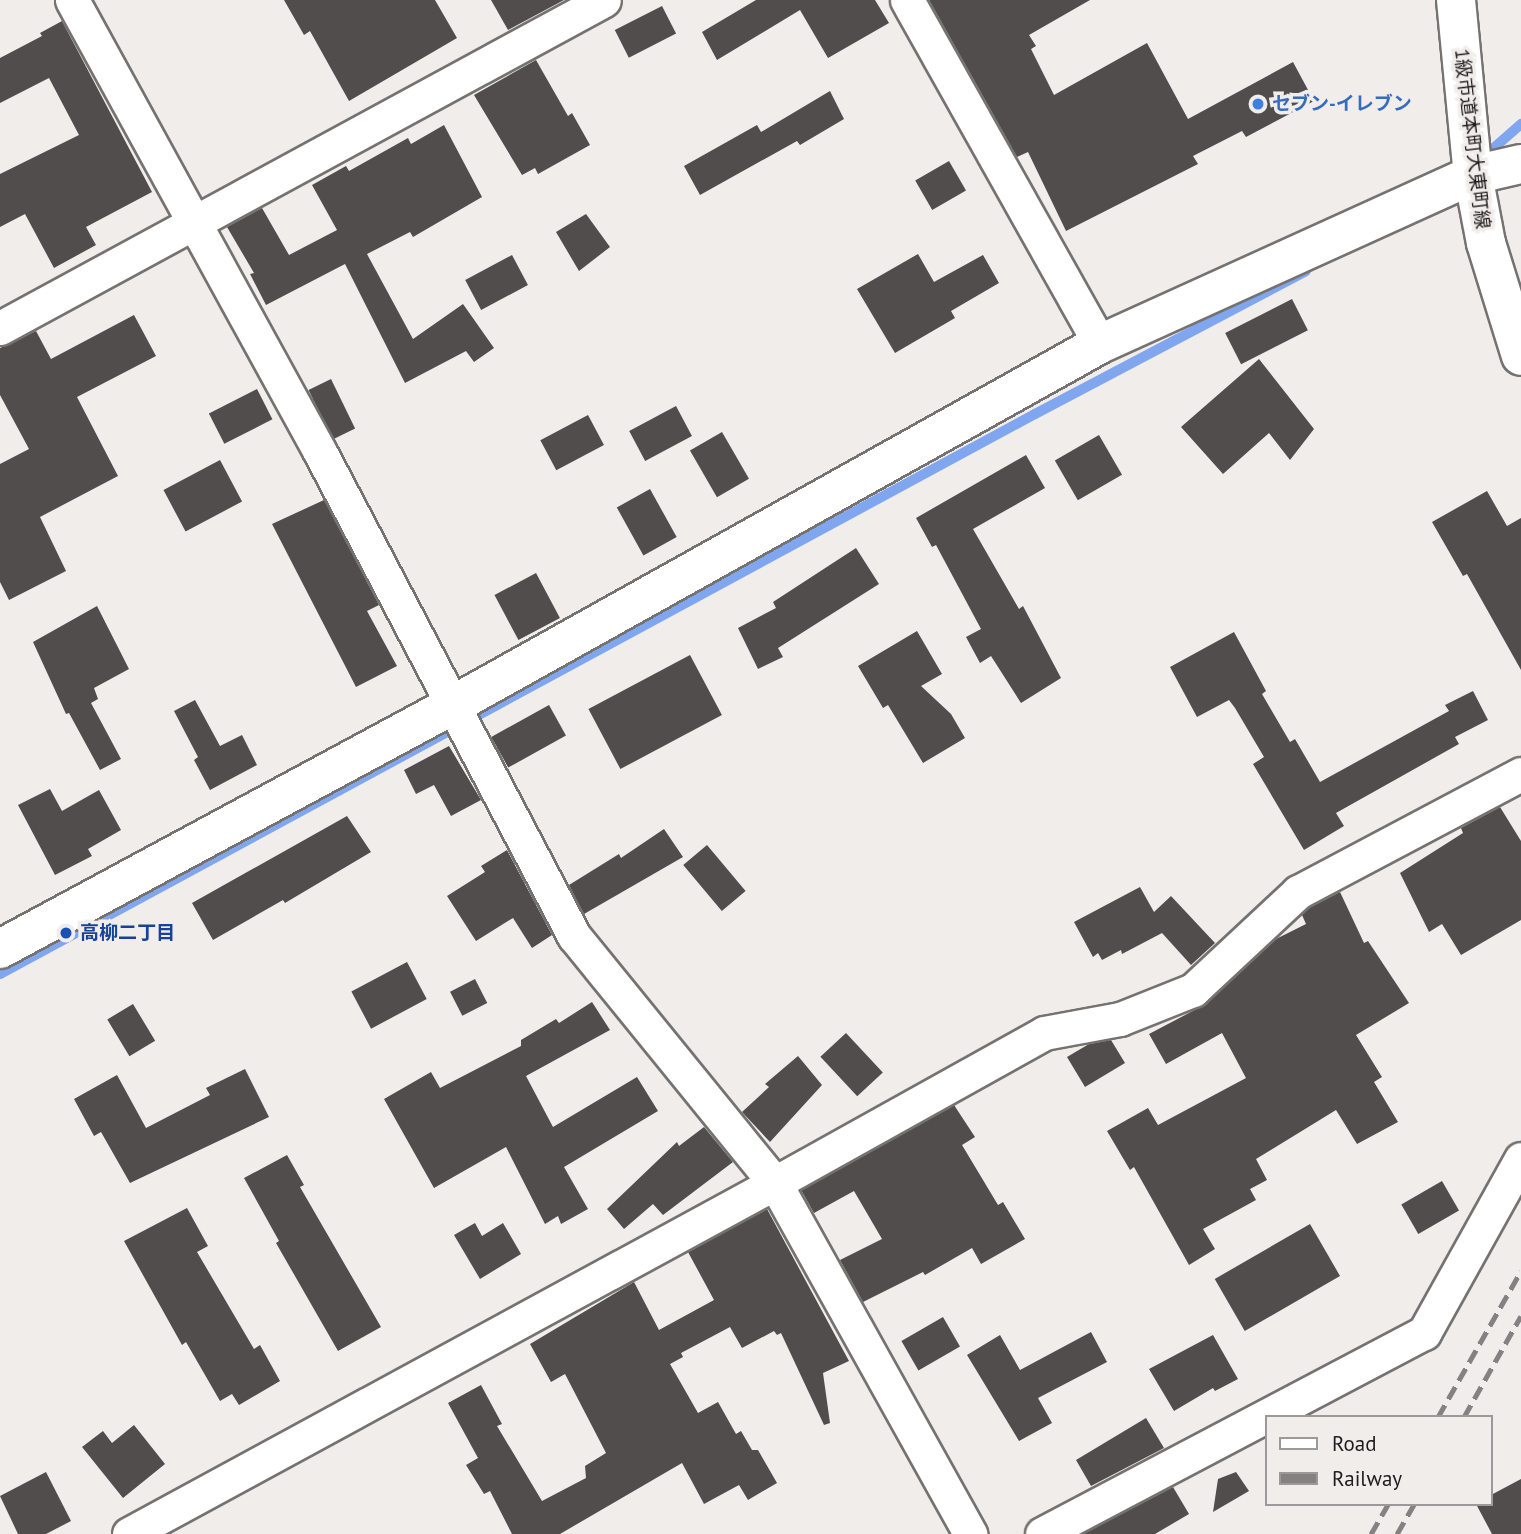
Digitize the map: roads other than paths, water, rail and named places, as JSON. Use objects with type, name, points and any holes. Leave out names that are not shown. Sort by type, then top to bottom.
[{"type":"street","points":[[72,0],[326,464],[574,936],[775,1183],[970,1534]]},
{"type":"street","points":[[0,328],[604,0]]},
{"type":"street","points":[[906,0],[1100,344]]},
{"type":"street","name":"1級市道本町大東町線","points":[[1457,0],[1473,175],[1486,243],[1521,356]]},
{"type":"street","points":[[0,948],[453,705],[1100,344],[1473,175],[1521,164]]},
{"type":"street","points":[[129,1534],[775,1183],[1044,1033],[1120,1019],[1193,990],[1298,892],[1521,774]]},
{"type":"street","points":[[1268,1415],[1424,1333],[1521,1159]]},
{"type":"street","points":[[1042,1534],[1266,1416]]},
{"type":"waterway","points":[[1480,160],[1521,124]]},
{"type":"waterway","points":[[0,974],[1035,414],[1306,271]]},
{"type":"railway","points":[[1439,1415],[1521,1271]]},
{"type":"railway","points":[[1465,1415],[1521,1316]]},
{"type":"railway","points":[[1371,1534],[1387,1506]]},
{"type":"railway","points":[[1397,1534],[1413,1506]]},
{"type":"place","name":"セブン-イレブン","points":[[1258,104]]},
{"type":"place","name":"高柳二丁目","points":[[66,933]]}]
